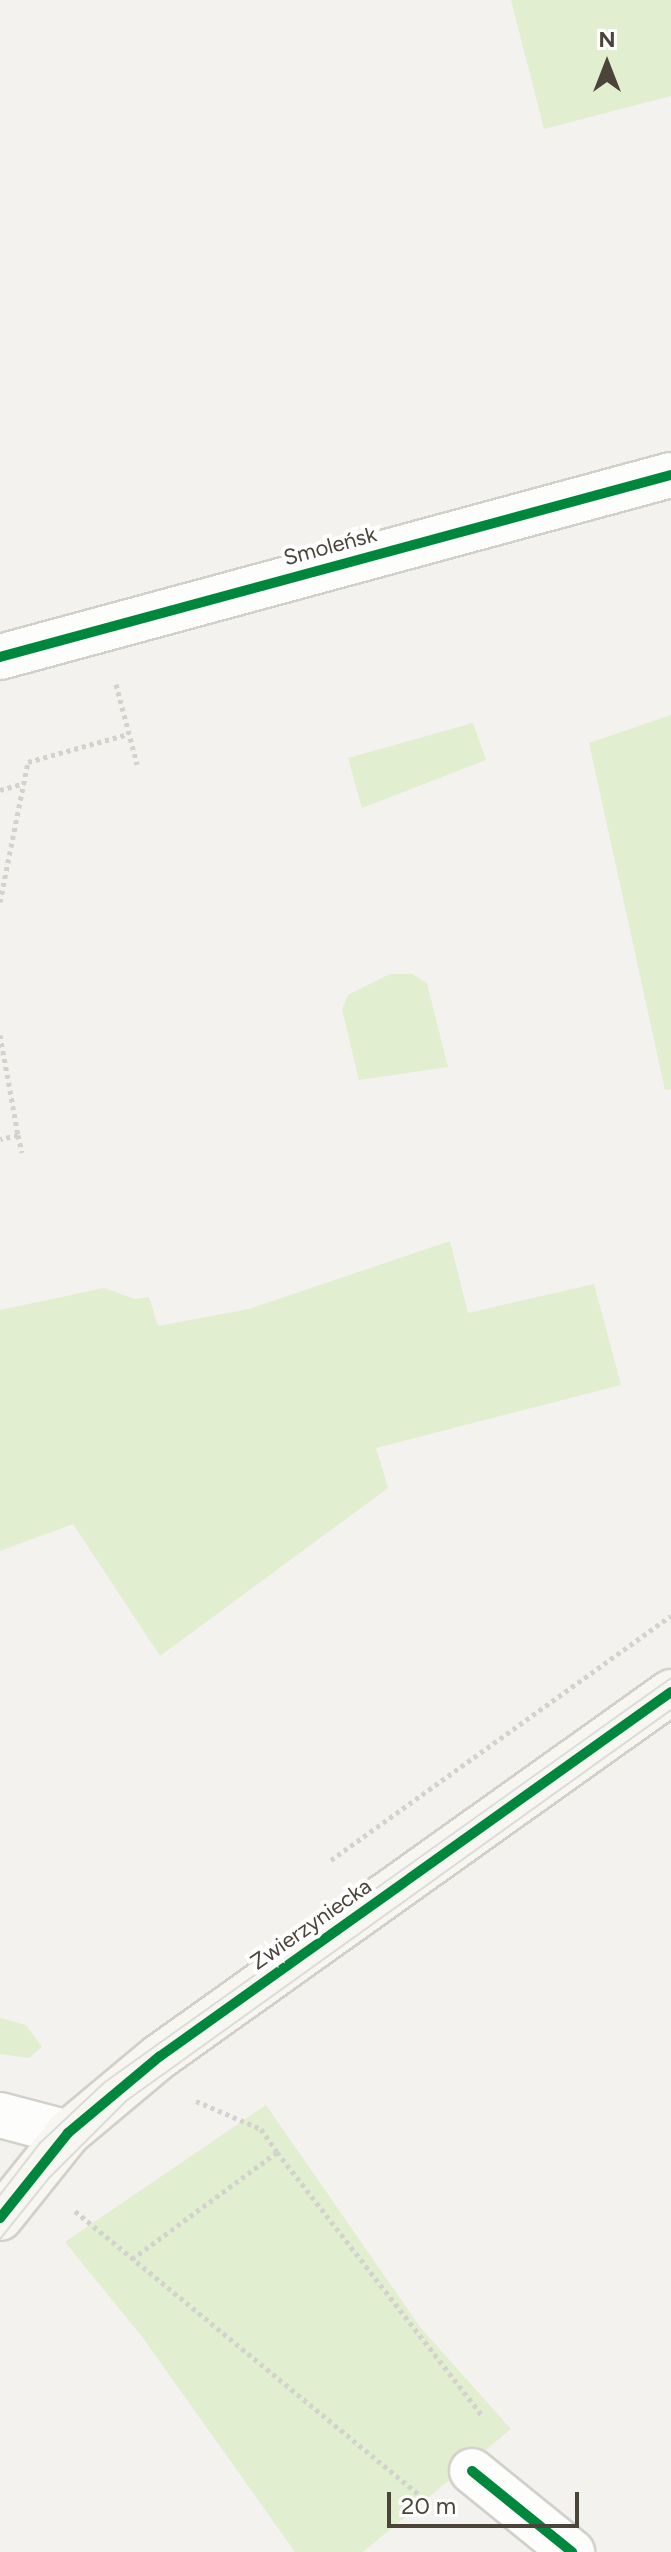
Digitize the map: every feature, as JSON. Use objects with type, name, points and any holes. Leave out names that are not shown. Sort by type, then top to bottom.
[{"type":"street","name":"Smoleńsk","points":[[0,657],[671,475]]},
{"type":"street","name":"Zwierzyniecka","points":[[0,2218],[68,2133],[159,2057],[671,1692]]},
{"type":"street","points":[[0,2115],[68,2133]]},
{"type":"street","points":[[472,2471],[572,2552]]},
{"type":"path","points":[[114,676],[137,764]]},
{"type":"path","points":[[0,902],[28,762],[128,734]]},
{"type":"path","points":[[0,790],[24,783]]},
{"type":"path","points":[[0,1035],[22,1153]]},
{"type":"path","points":[[0,1139],[18,1135]]},
{"type":"path","points":[[191,2098],[261,2129],[480,2415]]},
{"type":"path","points":[[132,2259],[277,2152]]},
{"type":"path","points":[[68,2205],[429,2502]]},
{"type":"green space","points":[[511,0],[671,0],[671,96],[544,129]]},
{"type":"green space","points":[[671,715],[671,1089],[665,1090],[589,743]]},
{"type":"green space","points":[[473,723],[486,760],[362,808],[348,758]]},
{"type":"green space","points":[[390,974],[412,974],[427,983],[448,1067],[359,1080],[342,1009],[348,995]]},
{"type":"green space","points":[[450,1241],[468,1313],[594,1284],[621,1385],[376,1448],[388,1488],[160,1656],[73,1524],[0,1551],[0,1310],[104,1288],[135,1299],[149,1297],[158,1326],[249,1309]]},
{"type":"green space","points":[[0,2018],[26,2025],[42,2047],[29,2058],[0,2054]]},
{"type":"green space","points":[[266,2105],[420,2327],[511,2429],[363,2552],[295,2552],[143,2338],[65,2242]]},
{"type":"tram line","points":[[0,2195],[40,2143],[105,2082],[671,1678]]},
{"type":"tram line","points":[[0,2239],[49,2178],[126,2101],[671,1710]]},
{"type":"cycle path","points":[[0,657],[671,475]]},
{"type":"cycle path","points":[[0,2218],[68,2133],[159,2057],[671,1692]]},
{"type":"cycle path","points":[[472,2471],[572,2552]]}]
